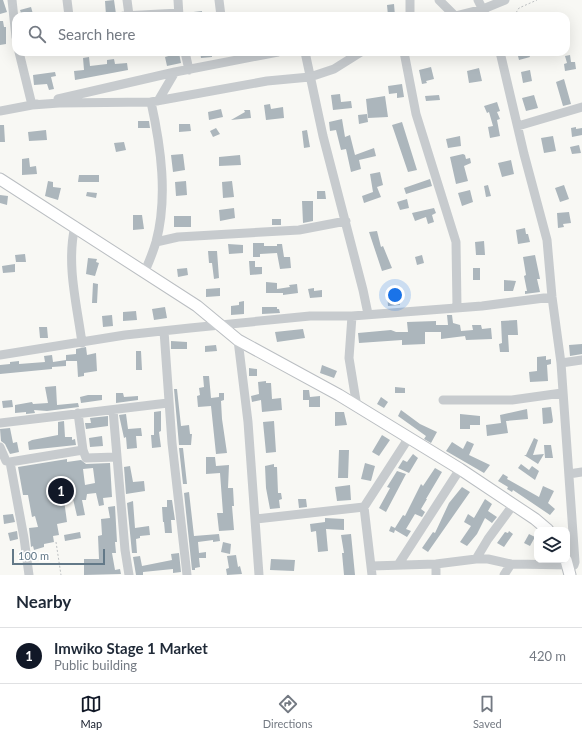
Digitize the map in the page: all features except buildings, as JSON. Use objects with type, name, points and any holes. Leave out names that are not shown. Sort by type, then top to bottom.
[{"type":"main road","points":[[0,179],[145,271],[197,306],[219,326],[238,340],[358,407],[408,439],[460,469],[544,527]]},
{"type":"street","points":[[12,0],[13,12]]},
{"type":"street","points":[[67,0],[68,12]]},
{"type":"street","points":[[126,12],[127,0]]},
{"type":"street","points":[[178,0],[179,12]]},
{"type":"street","points":[[219,0],[220,12]]},
{"type":"street","points":[[410,0],[410,12]]},
{"type":"street","points":[[439,0],[451,12]]},
{"type":"street","points":[[478,0],[484,12]]},
{"type":"street","points":[[487,12],[505,0]]},
{"type":"street","points":[[20,56],[32,105]]},
{"type":"street","points":[[186,56],[189,70]]},
{"type":"street","points":[[227,56],[228,62]]},
{"type":"street","points":[[0,111],[175,72],[258,56]]},
{"type":"street","points":[[306,56],[323,136],[346,221],[368,314]]},
{"type":"street","points":[[32,105],[154,101],[267,81],[310,76],[334,69],[355,56]]},
{"type":"street","points":[[405,56],[416,114],[456,242],[457,307]]},
{"type":"street","points":[[408,439],[364,507],[371,571],[398,565],[436,564],[476,560],[493,560],[511,564],[572,566],[569,474],[561,363],[552,297],[547,240],[501,56]]},
{"type":"street","points":[[145,271],[156,242],[161,211],[162,173],[154,101],[175,72]]},
{"type":"street","points":[[518,126],[582,107]]},
{"type":"street","points":[[156,242],[178,237],[299,230],[346,221]]},
{"type":"street","points":[[75,226],[71,242],[72,268],[82,342]]},
{"type":"street","points":[[0,355],[164,331],[310,316],[352,316],[482,306],[552,297]]},
{"type":"street","points":[[352,316],[349,358],[358,407]]},
{"type":"street","points":[[164,331],[168,403],[187,575]]},
{"type":"street","points":[[238,340],[248,422],[259,575]]},
{"type":"street","points":[[561,363],[582,360]]},
{"type":"street","points":[[443,400],[512,400],[562,393]]},
{"type":"street","points":[[0,422],[168,403]]},
{"type":"street","points":[[113,410],[116,457],[129,575]]},
{"type":"street","points":[[78,413],[83,450],[86,458],[116,457]]},
{"type":"street","points":[[0,447],[2,455],[6,461],[10,462],[83,450]]},
{"type":"street","points":[[10,462],[24,538],[29,575]]},
{"type":"street","points":[[398,565],[460,469]]},
{"type":"street","points":[[569,474],[582,472]]},
{"type":"street","points":[[476,560],[488,539],[513,505]]},
{"type":"street","points":[[256,519],[364,507]]},
{"type":"street","points":[[436,564],[436,575]]},
{"type":"street","points":[[504,575],[511,564]]},
{"type":"path","points":[[516,12],[519,8],[536,0]]},
{"type":"path","points":[[56,542],[61,575]]},
{"type":"place","name":"Imwiko Stage 1 Market","points":[[61,491]]}]
